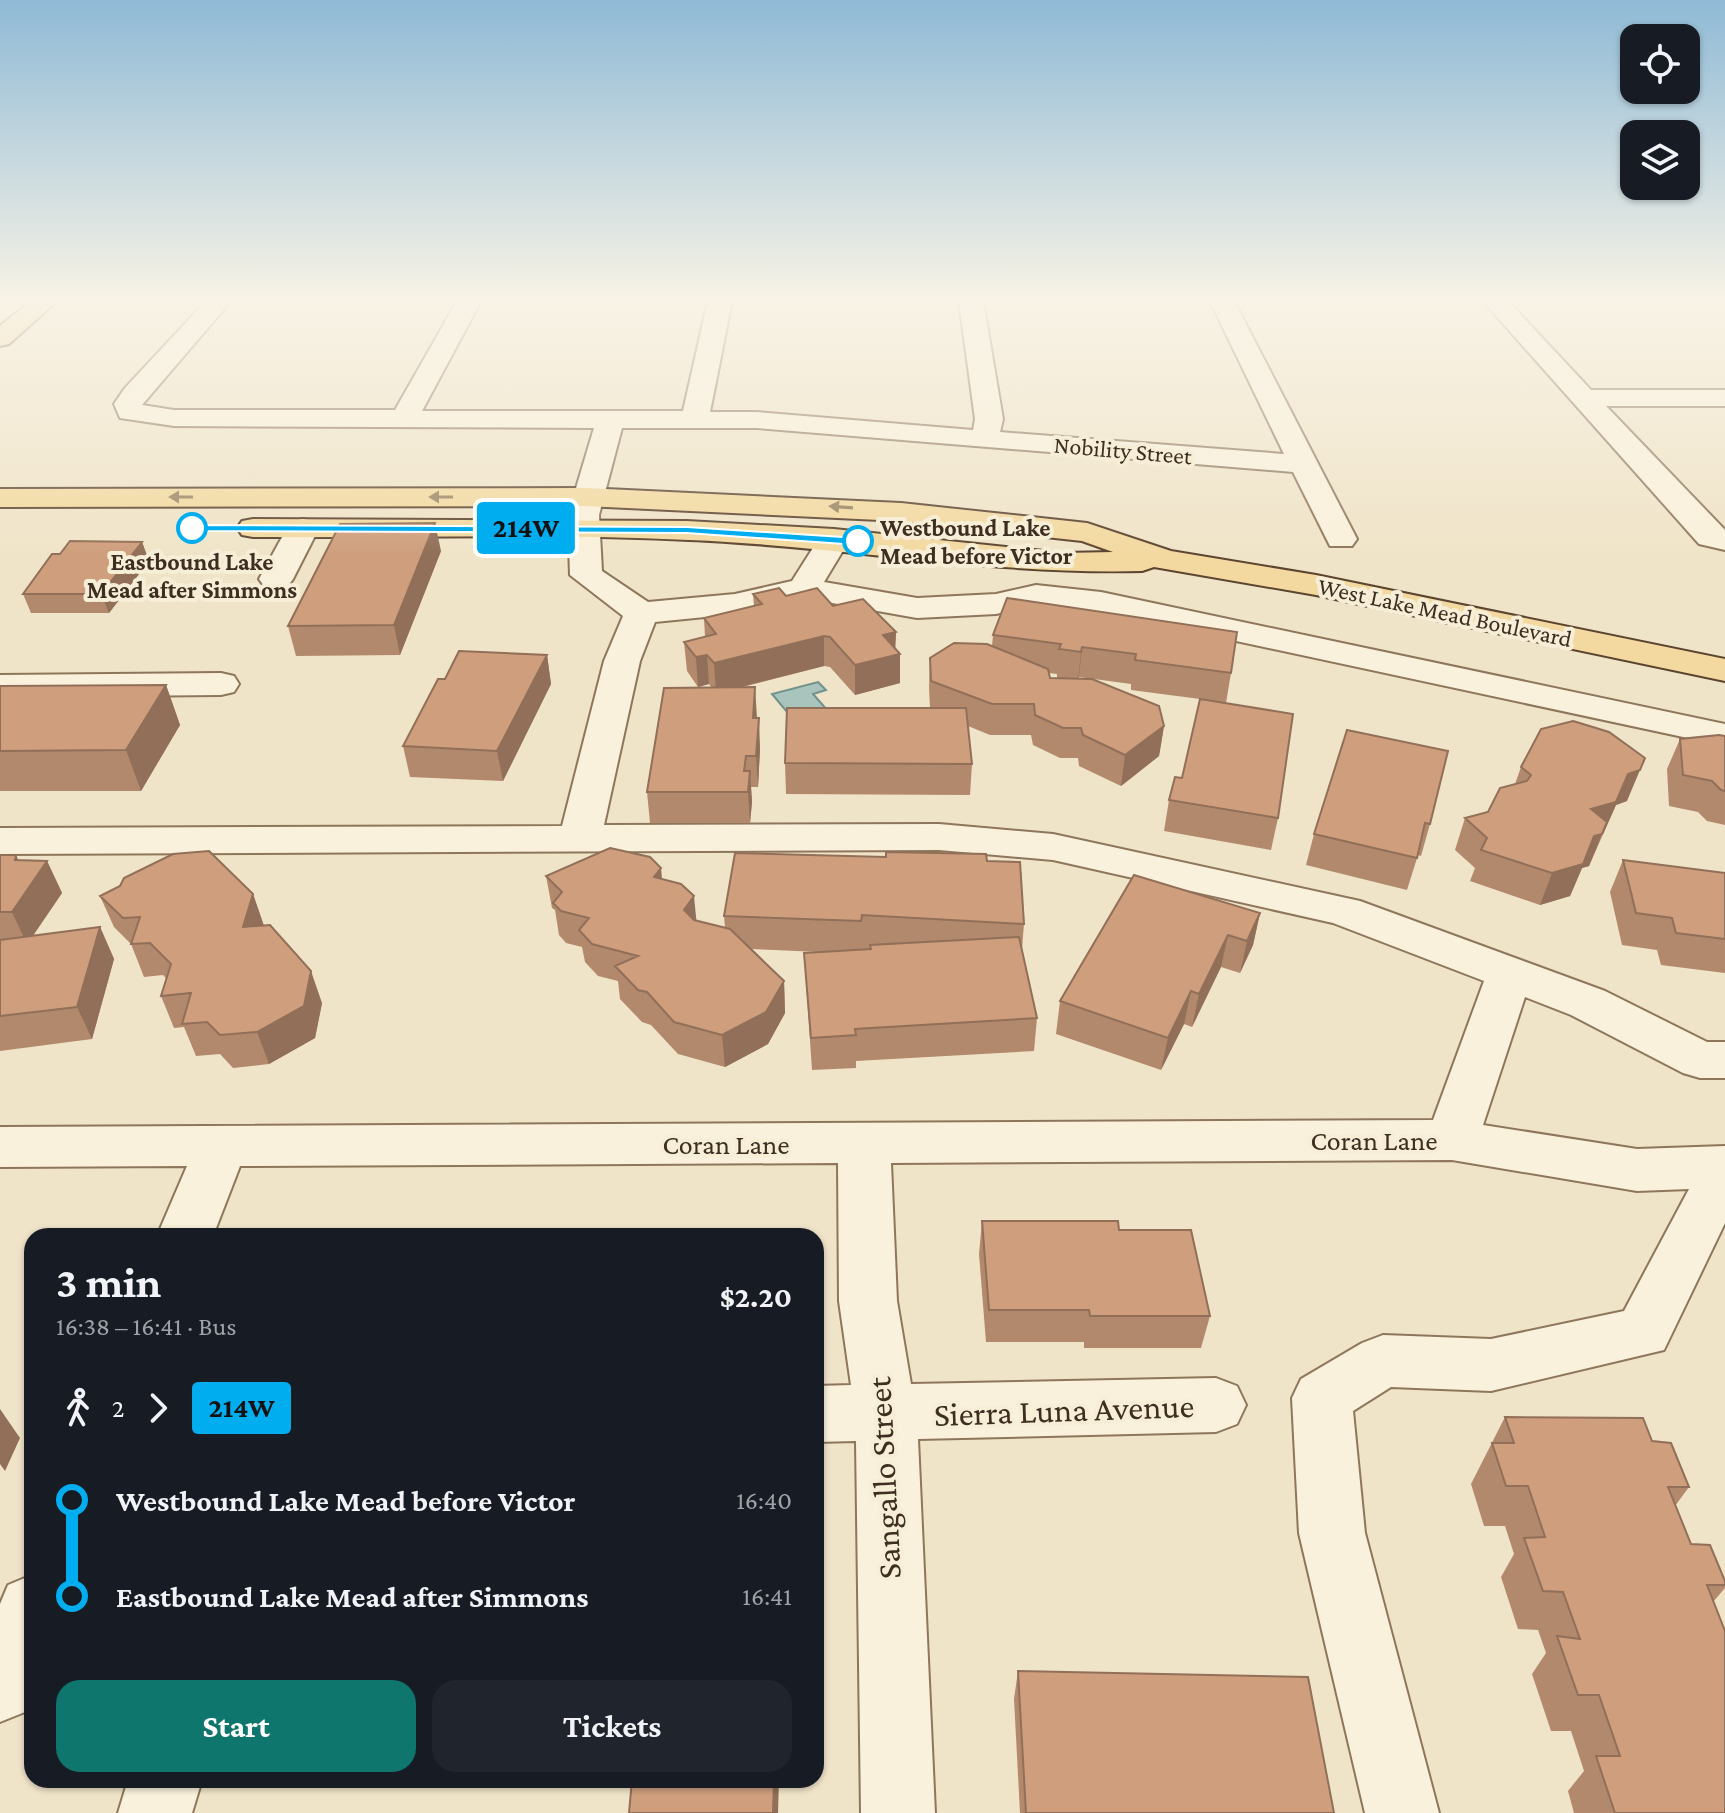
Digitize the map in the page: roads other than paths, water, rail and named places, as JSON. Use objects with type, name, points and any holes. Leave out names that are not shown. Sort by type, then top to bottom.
[{"type":"main road","name":"West Lake Mead Boulevard","points":[[0,498],[320,497],[585,512],[1063,563],[1165,560]]},
{"type":"main road","points":[[303,528],[320,497]]},
{"type":"main road","name":"West Lake Mead Boulevard","points":[[0,527],[303,528],[800,504],[916,513],[1087,532],[1165,560],[1316,585],[1725,670]]},
{"type":"street","name":"Nobility Street","points":[[142,386],[128,404],[130,412],[161,417],[695,418],[836,425],[1259,462],[1302,463]]},
{"type":"street","points":[[404,418],[422,386]]},
{"type":"street","points":[[695,418],[702,386]]},
{"type":"street","points":[[984,386],[989,419],[985,438]]},
{"type":"street","points":[[1264,386],[1341,539]]},
{"type":"street","points":[[1572,386],[1717,539]]},
{"type":"street","points":[[1583,398],[1725,398]]},
{"type":"street","points":[[611,418],[585,512],[580,548],[586,575],[641,613],[735,604],[804,588],[917,608],[996,604],[1036,595],[1101,602],[1725,735]]},
{"type":"street","points":[[276,579],[303,528]]},
{"type":"street","points":[[804,588],[834,539]]},
{"type":"street","points":[[580,838],[622,661],[641,613]]},
{"type":"street","points":[[0,686],[221,684]]},
{"type":"street","points":[[0,841],[939,837],[1053,847],[1344,911],[1588,1003],[1700,1060],[1725,1060]]},
{"type":"street","points":[[1452,1140],[1510,974]]},
{"type":"street","name":"Coran Lane","points":[[0,1147],[1452,1140],[1637,1170],[1725,1167]]},
{"type":"street","name":"Sangallo Street","points":[[864,1143],[868,1301],[886,1415],[898,1813]]},
{"type":"street","points":[[188,1228],[221,1147]]},
{"type":"street","points":[[1402,1813],[1332,1533],[1322,1398],[1383,1361],[1491,1365],[1643,1332],[1692,1231],[1725,1175]]},
{"type":"street","name":"Sierra Luna Avenue","points":[[824,1414],[1216,1405]]},
{"type":"street","points":[[0,1687],[24,1628]]},
{"type":"street","points":[[155,1813],[163,1788]]},
{"type":"water","points":[[818,682],[826,690],[813,694],[828,711],[787,712],[772,694]]},
{"type":"place","name":"Eastbound Lake Mead after Simmons","points":[[192,528]]},
{"type":"place","name":"Westbound Lake Mead before Victor","points":[[858,541]]}]
